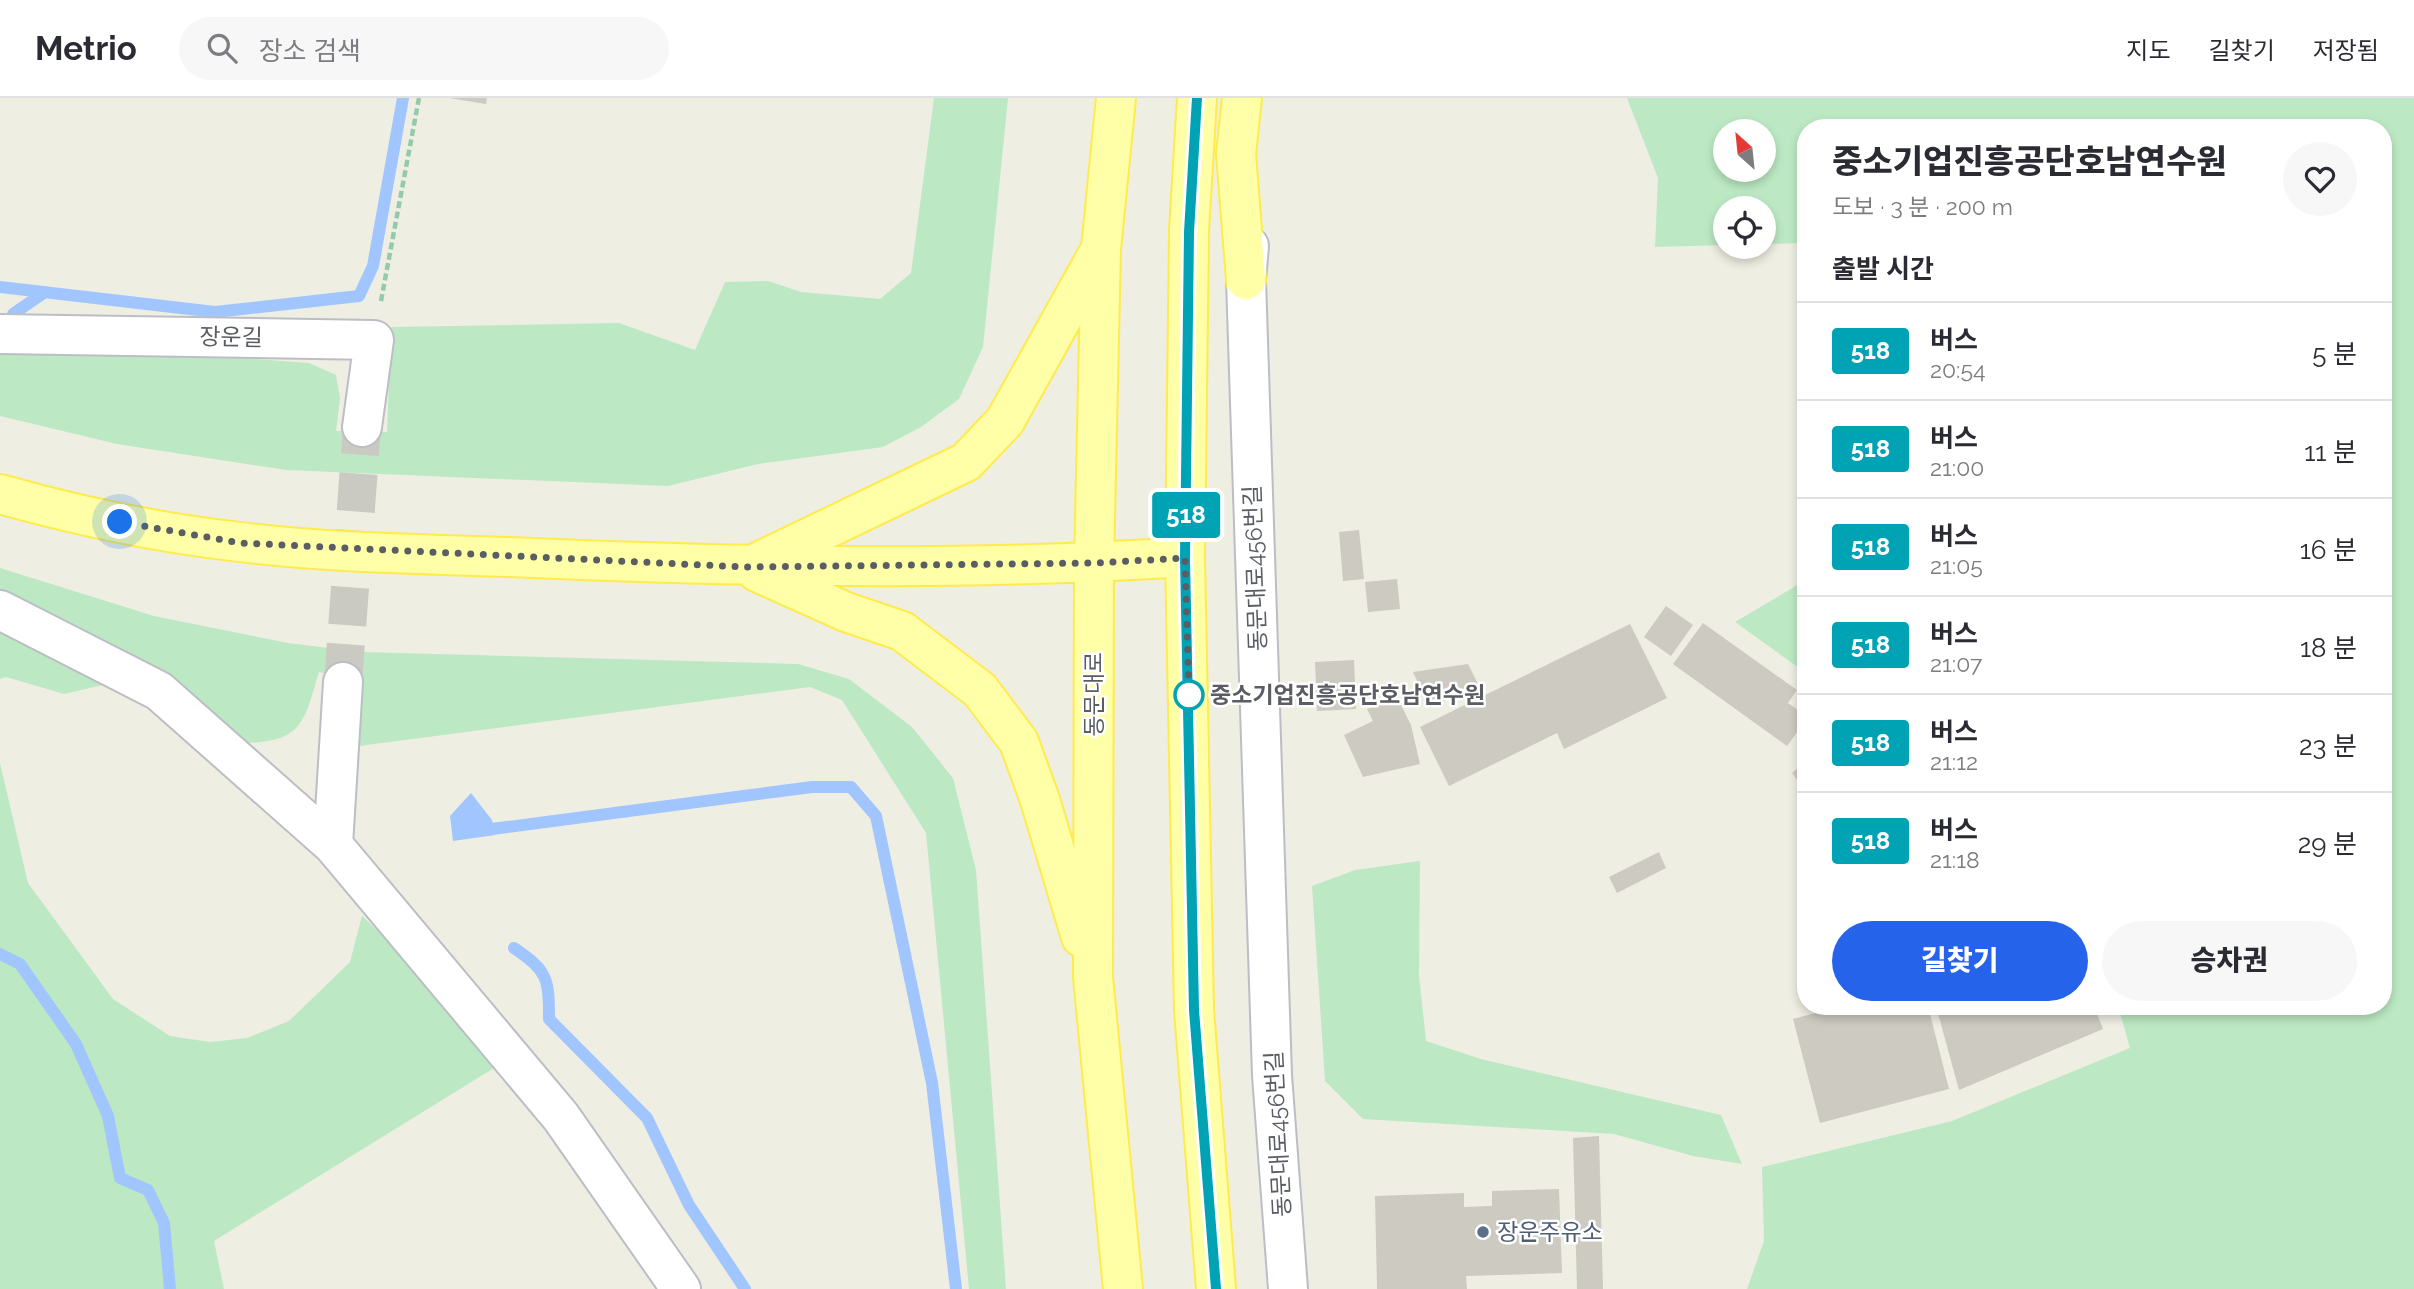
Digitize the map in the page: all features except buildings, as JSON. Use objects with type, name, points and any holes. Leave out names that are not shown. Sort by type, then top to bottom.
[{"type":"main road","name":"동문대로","points":[[1116,98],[1101,249],[1094,563],[1093,977],[1123,1289]]},
{"type":"main road","points":[[1198,98],[1189,245],[1185,558],[1194,1010],[1216,1289]]},
{"type":"main road","points":[[1242,98],[1236,154],[1246,280]]},
{"type":"main road","points":[[745,567],[967,462],[1005,421],[1101,249]]},
{"type":"main road","points":[[0,494],[71,514],[241,543],[745,567],[1094,563],[1185,558]]},
{"type":"main road","points":[[745,567],[846,612],[902,631],[980,690],[1018,742],[1040,800],[1093,977]]},
{"type":"street","name":"동문대로456번길","points":[[1258,98],[1246,280],[1272,1075],[1288,1289]]},
{"type":"street","name":"장운길","points":[[0,334],[374,340]]},
{"type":"street","points":[[362,427],[374,340]]},
{"type":"street","points":[[0,610],[159,691],[333,845],[561,1117],[681,1289]]},
{"type":"street","points":[[333,845],[343,682]]},
{"type":"path","points":[[374,340],[419,98]]},
{"type":"green space","points":[[934,98],[1008,98],[983,347],[959,399],[921,427],[883,447],[758,464],[668,486],[286,470],[117,444],[0,416],[0,341],[309,363],[336,375],[340,398],[336,431],[387,432],[391,327],[619,323],[695,350],[725,282],[768,281],[801,292],[880,299],[911,273]]},
{"type":"green space","points":[[1627,98],[2414,98],[2414,1289],[1747,1289],[1764,1241],[1762,1167],[1952,1121],[2130,1048],[2121,1015],[2392,1015],[2392,119],[1797,119],[1797,243],[1776,244],[1776,196],[1713,196],[1713,245],[1655,247],[1658,178]]},
{"type":"green space","points":[[0,568],[154,616],[288,643],[362,652],[798,664],[849,679],[912,727],[953,778],[976,870],[1006,1289],[969,1289],[926,833],[842,700],[810,687],[359,746],[360,681],[319,672],[309,704],[298,726],[279,739],[244,743],[0,597]]},
{"type":"green space","points":[[1797,585],[1797,667],[1735,622]]},
{"type":"green space","points":[[0,631],[111,683],[64,694],[6,677],[0,679]]},
{"type":"green space","points":[[0,763],[28,883],[113,999],[170,1036],[210,1042],[247,1038],[289,1021],[350,962],[362,916],[412,963],[494,1068],[214,1241],[224,1289],[0,1289]]},
{"type":"green space","points":[[1420,861],[1419,975],[1426,1041],[1481,1059],[1721,1115],[1742,1164],[1693,1156],[1614,1134],[1363,1119],[1325,1081],[1312,886],[1355,870]]},
{"type":"water","points":[[471,793],[492,820],[495,835],[453,841],[450,816]]},
{"type":"waterway","points":[[0,287],[215,312],[359,296],[373,266],[403,98]]},
{"type":"waterway","points":[[13,314],[45,292]]},
{"type":"waterway","points":[[477,831],[812,787],[851,787],[876,816],[932,1083],[956,1289]]},
{"type":"waterway","points":[[514,948],[534,963],[544,977],[549,1019],[647,1118],[689,1205],[745,1289]]},
{"type":"waterway","points":[[0,954],[20,964],[76,1044],[108,1116],[120,1178],[148,1190],[164,1223],[170,1289]]},
{"type":"tunnel","points":[[343,682],[362,427]]},
{"type":"bus line","name":"518","points":[[1197,98],[1189,232],[1185,558],[1194,1010],[1216,1289]]},
{"type":"place","name":"중소기업진흥공단호남연수원","points":[[1189,695]]},
{"type":"place","name":"장운주유소","points":[[1483,1232]]},
{"type":"route","points":[[120,522],[241,543],[404,553],[745,567],[1094,563],[1185,558],[1189,695]]}]
